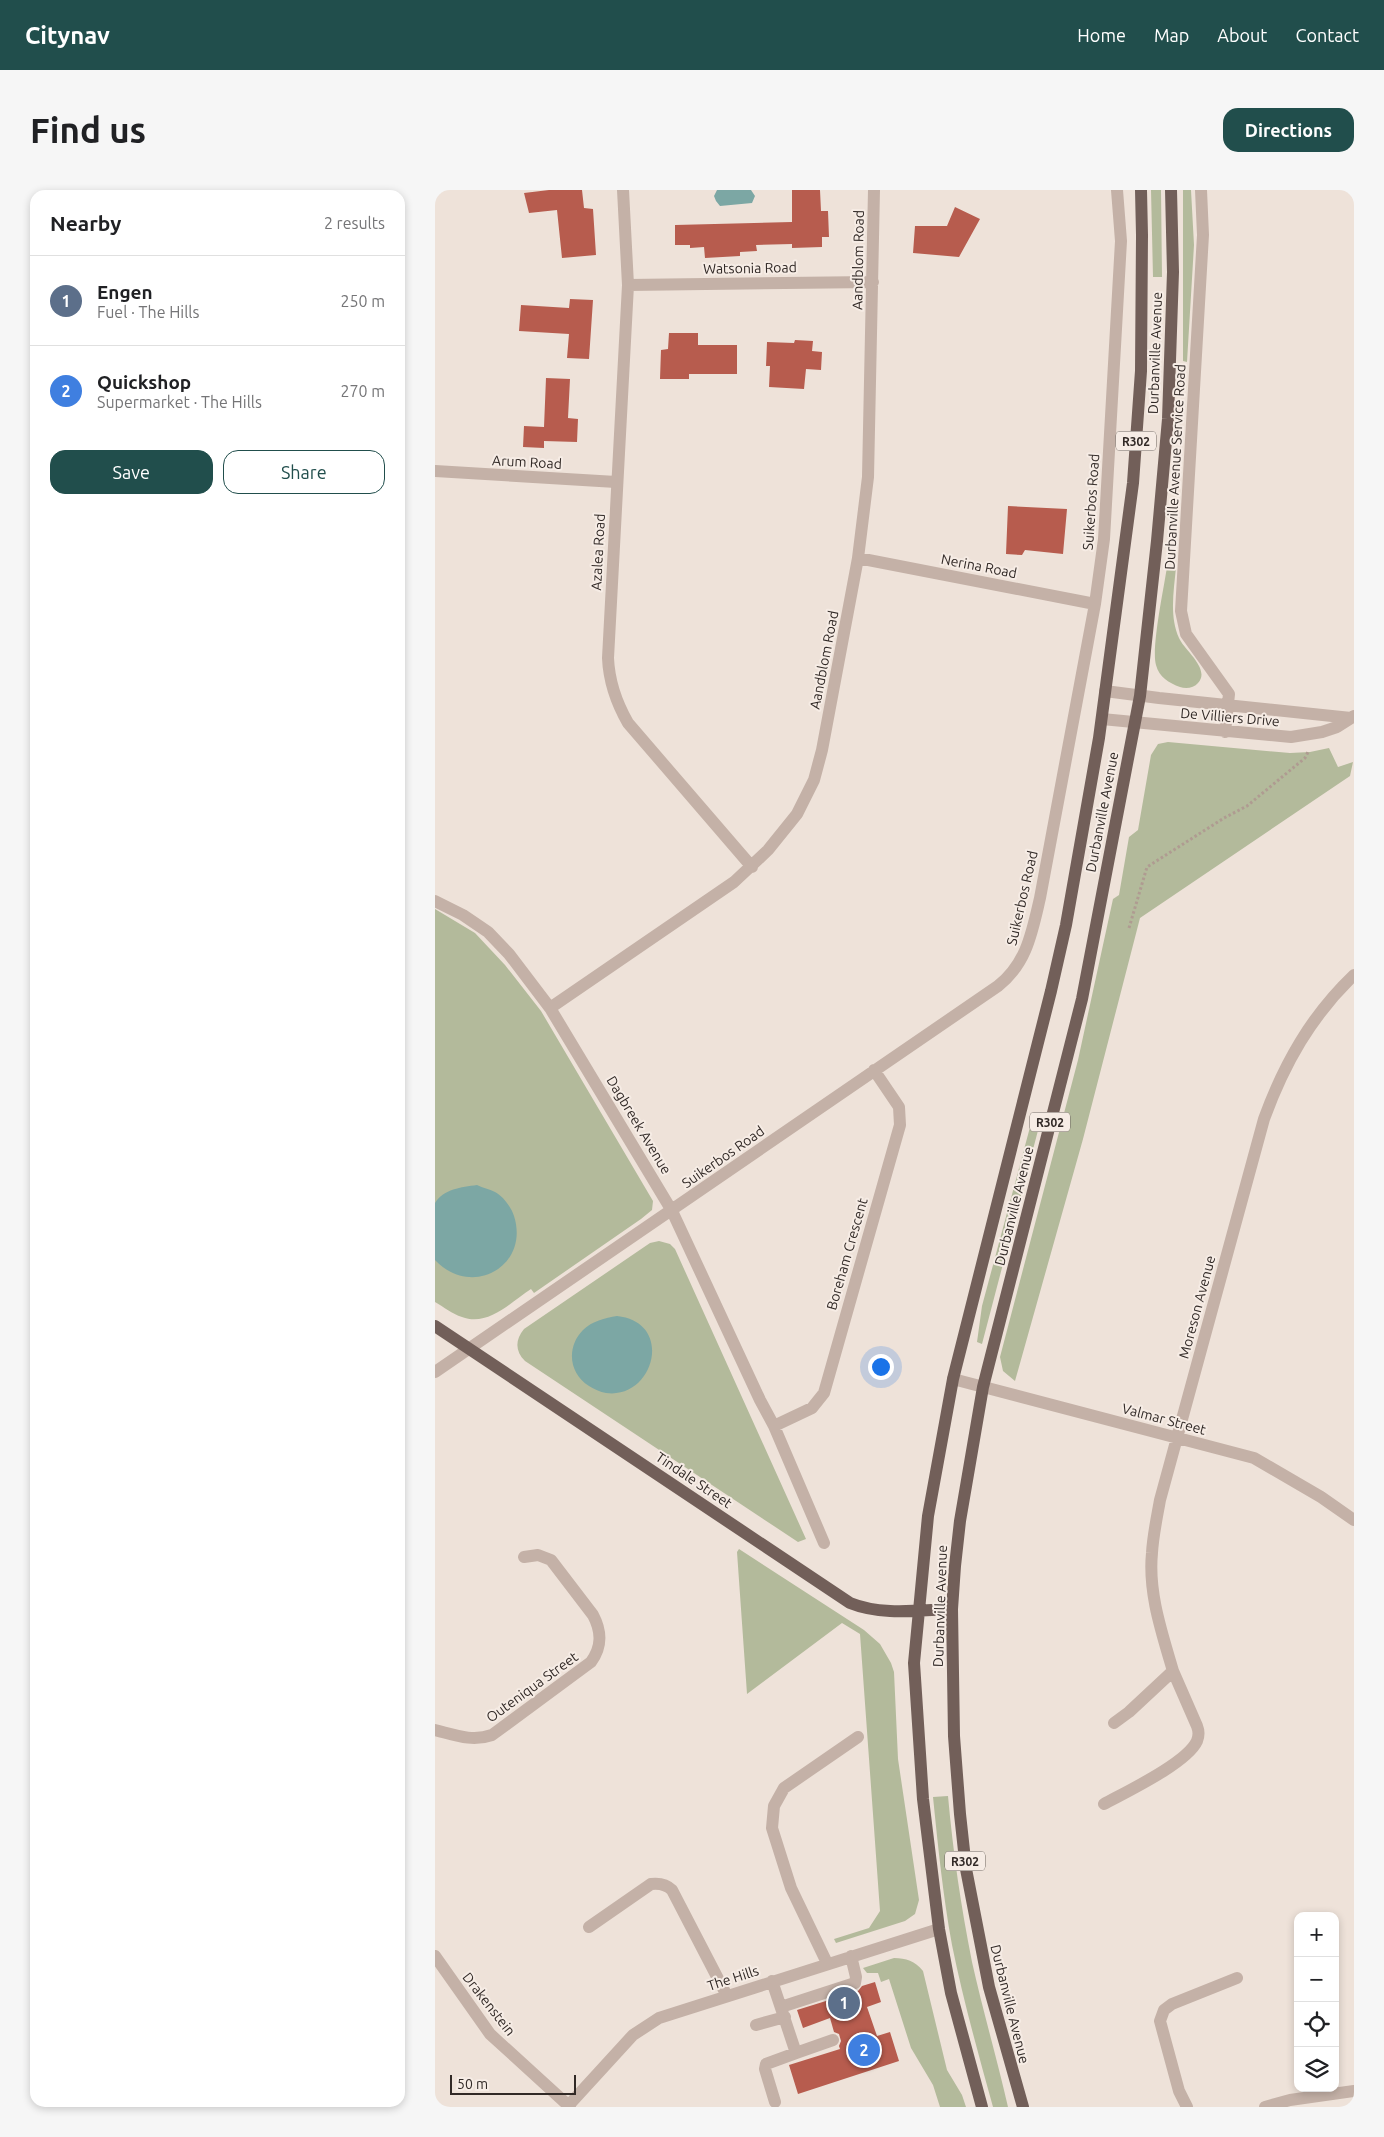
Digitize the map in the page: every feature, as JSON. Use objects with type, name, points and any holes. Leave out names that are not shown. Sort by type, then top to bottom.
[{"type":"main road","name":"Durbanville Avenue","points":[[982,2107],[954,2002],[939,1929],[927,1840],[919,1752],[914,1663],[928,1516],[953,1379],[1068,915],[1102,719],[1133,483],[1141,371],[1141,190]]},
{"type":"main road","name":"Durbanville Avenue","points":[[1023,2107],[989,1987],[966,1869],[957,1789],[954,1736],[952,1609],[960,1521],[983,1387],[1081,1000],[1135,722],[1156,550],[1168,419],[1173,272],[1171,190]]},
{"type":"main road","name":"Tindale Street","points":[[435,1326],[850,1603],[872,1610],[952,1609]]},
{"type":"street","name":"Azalea Road","points":[[623,190],[628,285],[608,658],[609,672],[621,711],[637,733],[752,866]]},
{"type":"street","name":"Aandblom Road","points":[[550,1008],[734,882],[768,850],[792,820],[814,780],[822,750],[858,558],[868,477],[874,190]]},
{"type":"street","name":"Suikerbos Road","points":[[435,1372],[998,986],[1015,970],[1026,952],[1040,898],[1095,604],[1104,539],[1121,250],[1117,190]]},
{"type":"street","name":"Durbanville Avenue Service Road","points":[[1201,190],[1203,235],[1181,611],[1186,634],[1229,694],[1225,732]]},
{"type":"street","name":"Watsonia Road","points":[[628,285],[873,282]]},
{"type":"street","name":"Arum Road","points":[[435,472],[617,482]]},
{"type":"street","name":"Nerina Road","points":[[858,558],[1095,604]]},
{"type":"street","name":"De Villiers Drive","points":[[1105,690],[1139,696],[1353,717]]},
{"type":"street","name":"De Villiers Drive","points":[[1102,719],[1225,732],[1304,736],[1337,727],[1353,717]]},
{"type":"street","name":"Dagbreek Avenue","points":[[435,901],[476,923],[499,943],[550,1008],[672,1211],[760,1400],[774,1426],[824,1542]]},
{"type":"street","name":"Moreson Avenue","points":[[1104,1804],[1167,1769],[1197,1742],[1199,1730],[1173,1671],[1160,1625],[1153,1588],[1152,1555],[1160,1500],[1264,1119],[1286,1065],[1313,1021],[1335,994],[1354,975]]},
{"type":"street","name":"Boreham Crescent","points":[[774,1426],[812,1408],[824,1393],[900,1125],[899,1107],[874,1070]]},
{"type":"street","name":"Valmar Street","points":[[953,1379],[1254,1458],[1321,1497],[1354,1520]]},
{"type":"street","name":"Outeniqua Street","points":[[435,1730],[469,1739],[492,1735],[591,1662],[596,1655],[600,1639],[597,1623],[593,1616],[551,1560],[539,1555],[523,1556]]},
{"type":"street","points":[[1114,1723],[1129,1712],[1173,1671]]},
{"type":"street","points":[[827,1963],[791,1888],[775,1838],[771,1817],[776,1799],[784,1788],[858,1737]]},
{"type":"street","points":[[589,1927],[651,1884],[657,1883],[668,1886],[672,1890],[727,1996]]},
{"type":"street","name":"The Hills","points":[[569,2106],[642,2028],[667,2015],[939,1929]]},
{"type":"street","name":"Drakenstein","points":[[435,1956],[490,2034],[569,2106]]},
{"type":"street","points":[[757,2026],[783,2012],[855,1982],[856,1976],[851,1956]]},
{"type":"street","points":[[1187,2107],[1179,2091],[1161,2028],[1161,2015],[1172,2004],[1237,1978]]},
{"type":"street","points":[[772,1981],[796,2053]]},
{"type":"street","points":[[775,2102],[765,2069],[766,2064],[833,2040]]},
{"type":"street","points":[[1265,2107],[1290,2100],[1354,2091]]},
{"type":"path","points":[[1129,928],[1147,867],[1224,818],[1247,806],[1305,758],[1309,750]]},
{"type":"green space","points":[[1151,190],[1161,190],[1162,277],[1153,277]]},
{"type":"green space","points":[[1183,190],[1191,190],[1194,245],[1187,362],[1183,361]]},
{"type":"green space","points":[[1167,567],[1176,567],[1173,612],[1176,630],[1179,638],[1199,666],[1201,672],[1201,678],[1198,683],[1190,688],[1180,687],[1168,681],[1159,673],[1156,665],[1156,632]]},
{"type":"green space","points":[[1168,742],[1290,753],[1310,752],[1329,748],[1338,767],[1353,762],[1350,776],[1140,918],[1083,1139],[1015,1381],[1003,1371],[1000,1357],[1078,1060],[1113,899],[1119,895],[1129,837],[1138,830],[1151,755],[1158,744]]},
{"type":"green space","points":[[435,909],[475,933],[505,965],[541,1011],[653,1201],[652,1210],[641,1219],[534,1293],[531,1289],[499,1312],[481,1319],[458,1316],[435,1302]]},
{"type":"green space","points":[[1033,1116],[1041,1119],[982,1344],[977,1342],[982,1306]]},
{"type":"green space","points":[[659,1241],[670,1244],[675,1249],[806,1539],[798,1542],[525,1361],[519,1353],[517,1345],[524,1329],[650,1243]]},
{"type":"green space","points":[[739,1549],[864,1630],[880,1644],[891,1663],[894,1672],[898,1759],[919,1900],[915,1914],[905,1921],[836,1943],[834,1939],[869,1928],[880,1911],[860,1634],[842,1623],[747,1694],[737,1552]]},
{"type":"green space","points":[[948,1796],[955,1859],[968,1941],[1008,2107],[993,2107],[952,1945],[943,1890],[933,1797]]},
{"type":"green space","points":[[894,1958],[910,1961],[923,1971],[947,2070],[962,2095],[966,2107],[940,2107],[933,2085],[911,2048],[889,1979],[881,1982],[878,1973],[867,1973],[863,1968]]},
{"type":"water","points":[[717,190],[751,190],[755,196],[752,203],[720,206],[714,196]]},
{"type":"water","points":[[477,1185],[495,1192],[506,1202],[514,1216],[517,1234],[514,1249],[506,1262],[494,1271],[480,1276],[465,1277],[450,1271],[435,1260],[435,1203],[448,1192]]},
{"type":"water","points":[[617,1316],[635,1321],[647,1332],[652,1345],[651,1359],[646,1373],[636,1385],[623,1392],[606,1393],[589,1386],[577,1375],[572,1360],[572,1352],[578,1337],[590,1324]]},
{"type":"building","points":[[549,190],[582,190],[584,208],[593,209],[596,255],[562,258],[557,210],[529,213],[524,193]]},
{"type":"building","points":[[792,190],[820,190],[821,211],[828,211],[829,237],[822,237],[822,247],[792,248],[792,244],[756,245],[757,251],[740,252],[740,256],[705,258],[704,247],[690,248],[690,245],[675,245],[675,225],[792,222]]},
{"type":"building","points":[[955,207],[980,219],[959,257],[913,253],[915,226],[947,226]]},
{"type":"building","points":[[570,299],[593,300],[589,359],[567,358],[569,334],[519,331],[521,305],[569,308]]},
{"type":"building","points":[[669,333],[698,333],[698,345],[737,345],[737,374],[689,374],[689,379],[660,379],[661,350],[668,349]]},
{"type":"building","points":[[795,340],[813,341],[812,351],[822,352],[821,370],[806,369],[804,389],[769,387],[770,366],[766,366],[767,342],[794,343]]},
{"type":"building","points":[[546,378],[570,379],[568,418],[578,419],[577,442],[544,441],[544,448],[523,447],[524,426],[544,427]]},
{"type":"building","points":[[1008,506],[1067,509],[1063,554],[1025,550],[1022,555],[1006,554]]},
{"type":"building","points":[[875,1982],[881,2002],[867,2007],[877,2036],[890,2032],[899,2061],[798,2094],[789,2065],[840,2049],[841,2041],[839,2034],[834,2032],[830,2018],[803,2028],[797,2010],[858,1991],[862,1986]]},
{"type":"place","name":"Engen","points":[[844,2003]]},
{"type":"place","name":"Quickshop","points":[[864,2050]]}]
